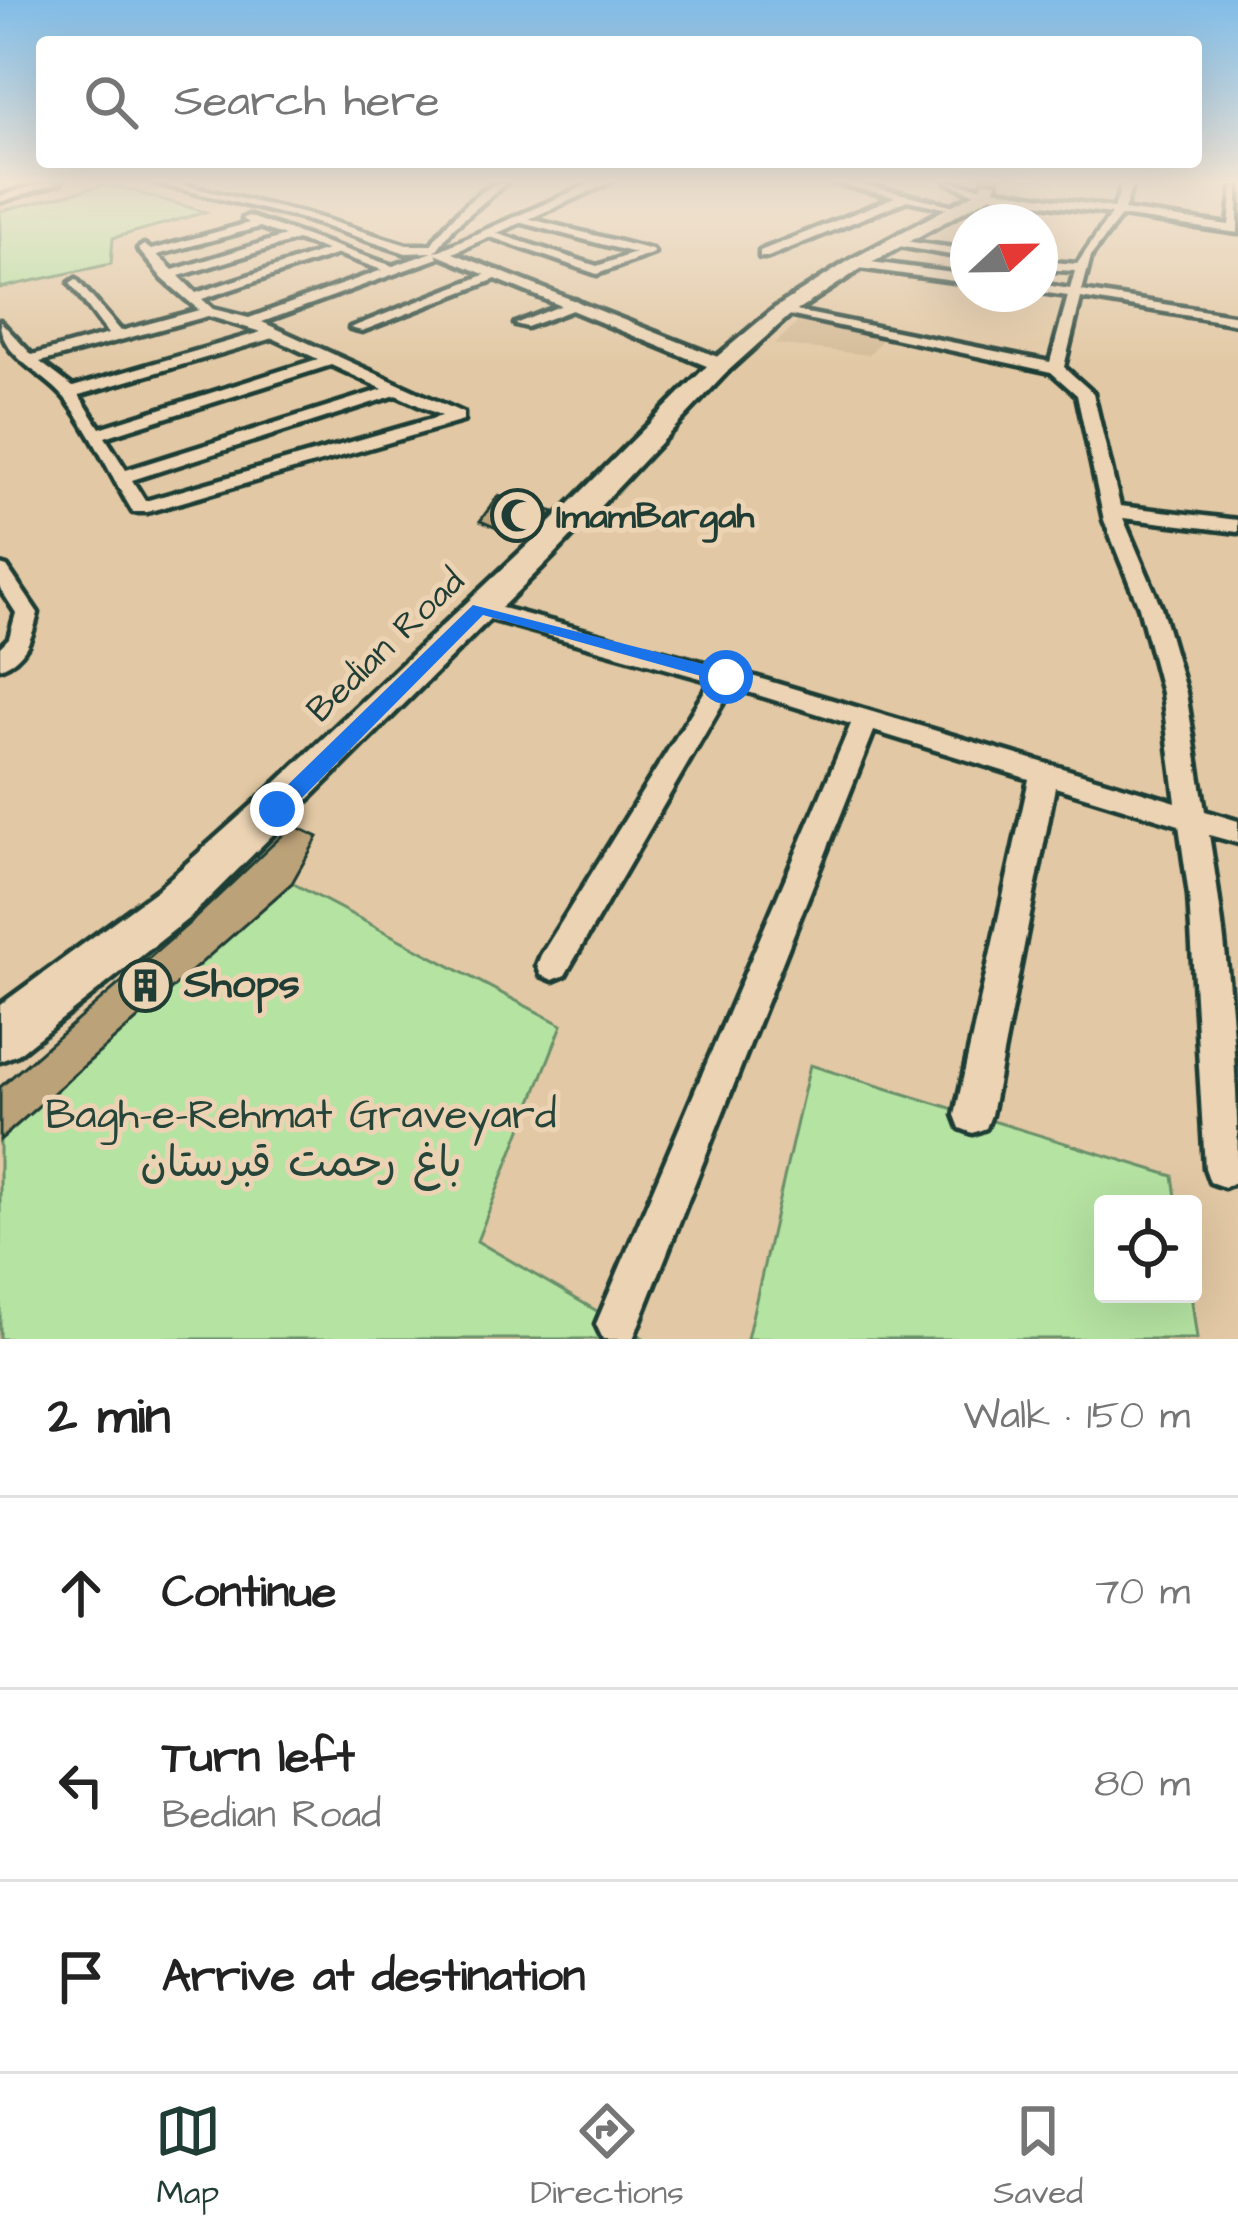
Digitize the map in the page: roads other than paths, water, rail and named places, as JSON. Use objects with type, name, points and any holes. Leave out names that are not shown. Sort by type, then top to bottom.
[{"type":"main road","name":"Bedian Road","points":[[0,1036],[173,904],[480,609],[721,365],[782,312],[894,244]]},
{"type":"street","points":[[0,325],[29,360],[70,393],[138,507],[457,417],[250,322],[208,312],[167,276],[148,251],[171,244]]},
{"type":"street","points":[[167,276],[271,244]]},
{"type":"street","points":[[324,244],[394,270]]},
{"type":"street","points":[[398,244],[416,250],[437,244]]},
{"type":"street","points":[[250,322],[459,244]]},
{"type":"street","points":[[520,244],[597,270],[648,253],[616,244]]},
{"type":"street","points":[[764,254],[788,244]]},
{"type":"street","points":[[907,244],[950,251]]},
{"type":"street","points":[[1056,368],[1085,256],[1094,244]]},
{"type":"street","points":[[192,298],[340,250]]},
{"type":"street","points":[[440,253],[721,365]]},
{"type":"street","points":[[856,264],[950,277]]},
{"type":"street","points":[[1058,266],[1082,268]]},
{"type":"street","points":[[357,328],[496,274]]},
{"type":"street","points":[[76,283],[117,336]]},
{"type":"street","points":[[1058,291],[1238,320]]},
{"type":"street","points":[[522,324],[575,304]]},
{"type":"street","points":[[29,360],[208,312]]},
{"type":"street","points":[[782,312],[1056,368],[1084,393],[1112,511],[1150,607],[1174,693],[1204,896],[1224,1168]]},
{"type":"street","points":[[70,393],[274,333]]},
{"type":"street","points":[[97,434],[333,359]]},
{"type":"street","points":[[123,477],[399,389]]},
{"type":"street","points":[[1112,511],[1238,526]]},
{"type":"street","points":[[0,571],[26,613],[20,641],[0,661]]},
{"type":"street","points":[[480,609],[726,677],[1238,832]]},
{"type":"street","points":[[553,964],[726,677]]},
{"type":"street","points":[[618,1324],[866,719]]},
{"type":"street","points":[[973,1114],[1045,774]]},
{"type":"place","name":"ImamBargah","points":[[517,516]]},
{"type":"place","name":"Shops","points":[[145,985]]},
{"type":"park label","name":"Bagh-e-Rehmat Graveyard باغ رحمت قبرستان","points":[[301,1140]]}]
